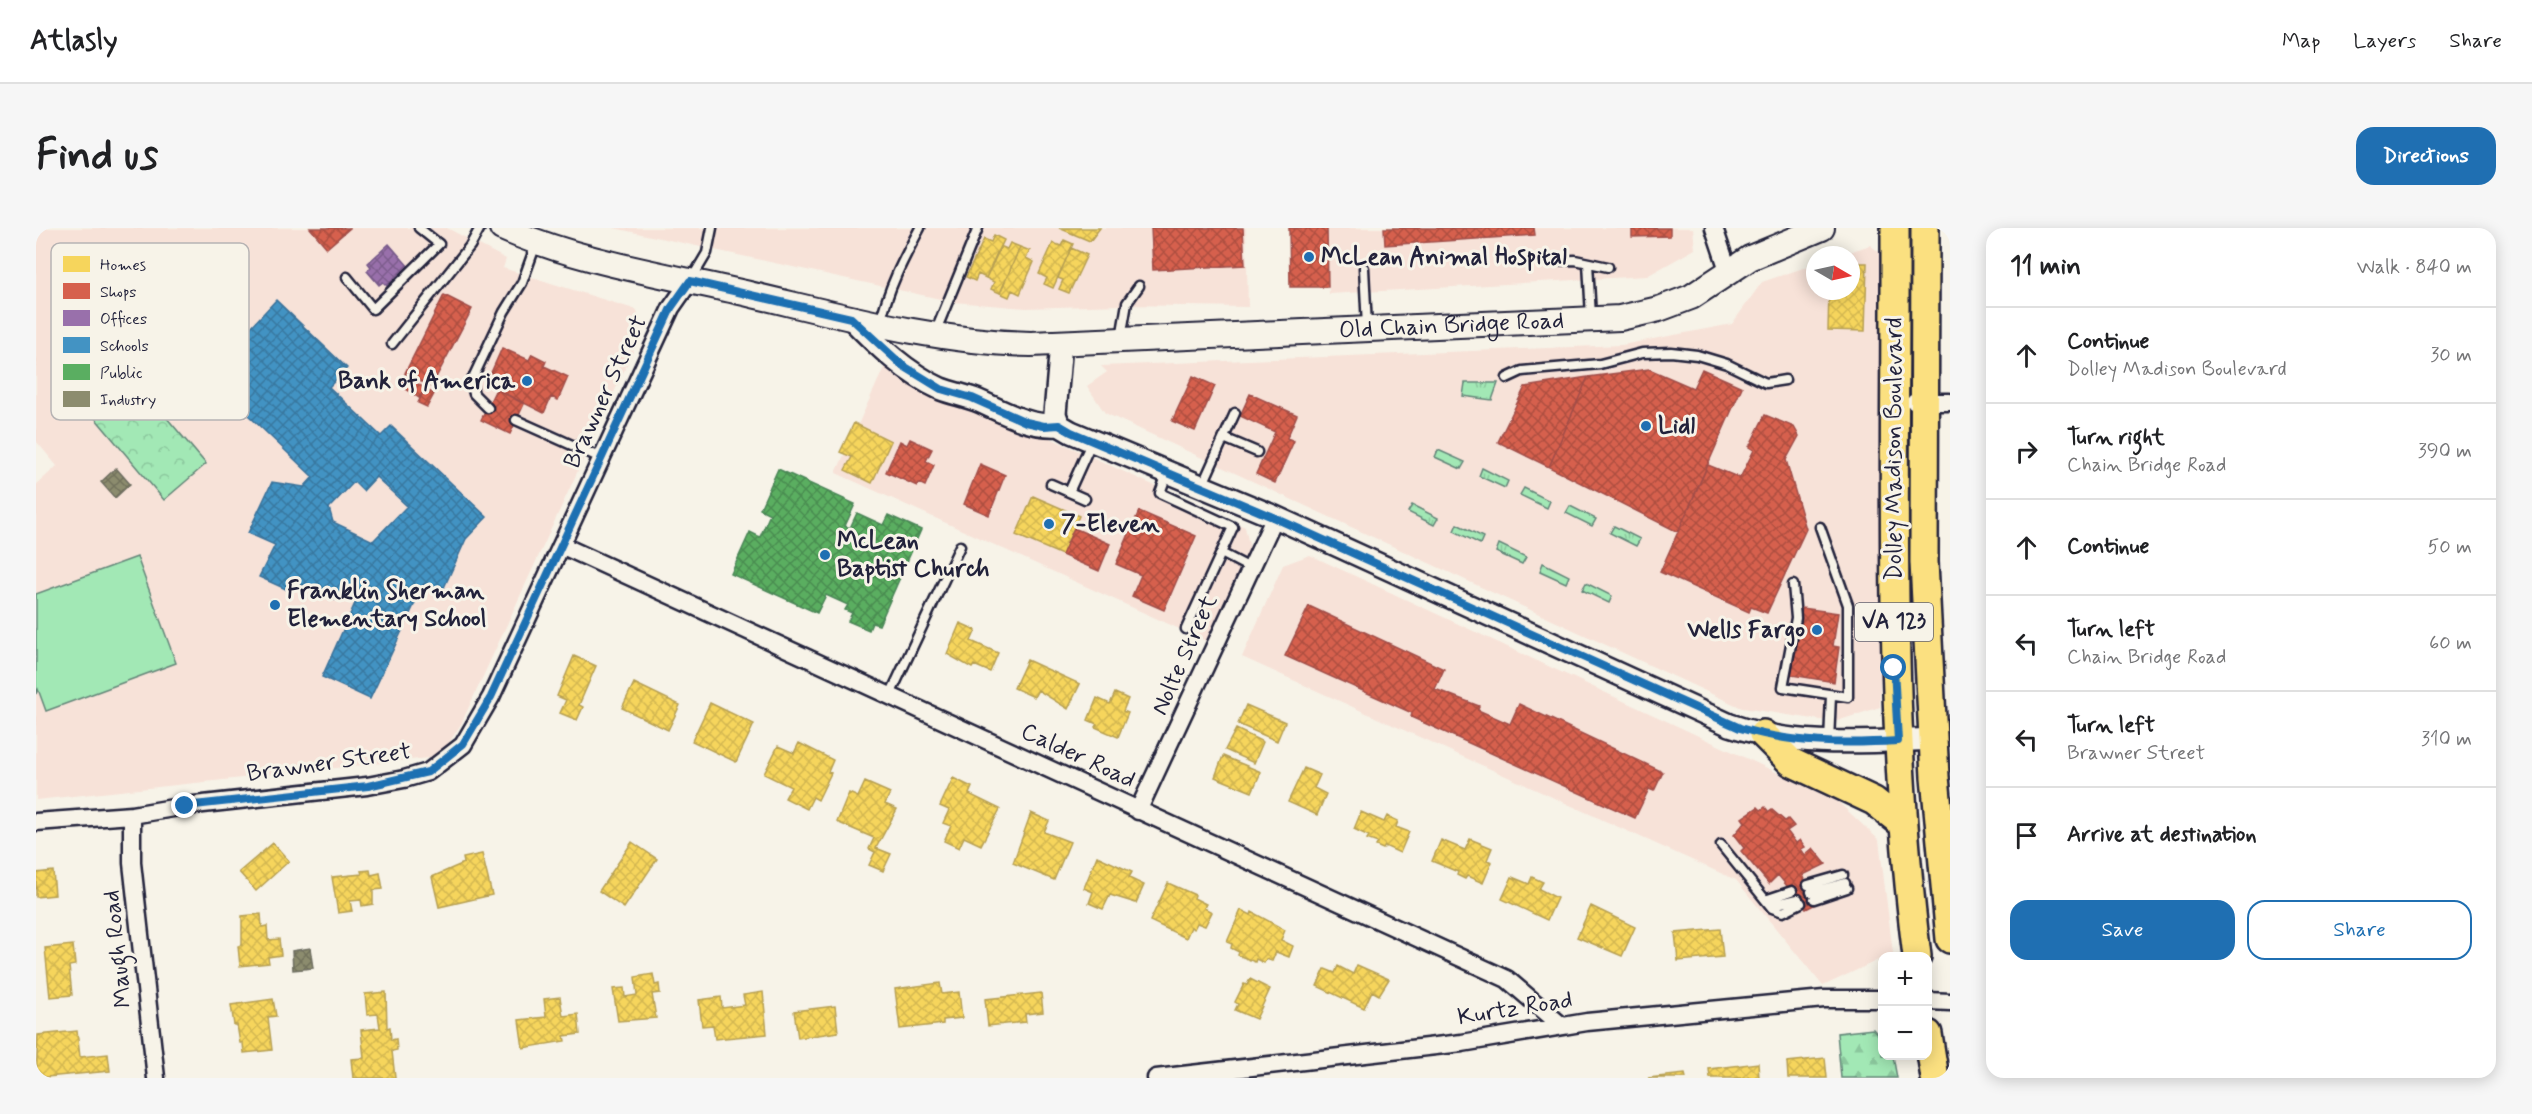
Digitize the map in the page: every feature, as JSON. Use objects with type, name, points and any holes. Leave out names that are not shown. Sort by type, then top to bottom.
[{"type":"main road","name":"Old Chain Bridge Road","points":[[523,234],[595,259],[934,335],[994,343],[1061,343],[1591,321],[1634,316],[1691,297],[1762,253],[1822,228]]},
{"type":"main road","name":"Dolley Madison Boulevard","points":[[1895,228],[1894,633],[1898,741],[1917,952]]},
{"type":"main road","name":"Dolley Madison Boulevard","points":[[1925,228],[1923,529],[1941,738],[1950,939]]},
{"type":"main road","points":[[1763,734],[1791,762],[1867,797],[1904,825]]},
{"type":"main road","points":[[1932,1059],[1935,1078]]},
{"type":"street","points":[[1714,228],[1729,273]]},
{"type":"street","name":"Brawner Street","points":[[36,822],[132,815],[368,786],[428,772],[463,744],[476,725],[563,546],[671,308],[690,281]]},
{"type":"street","points":[[851,318],[902,365],[949,392],[972,398],[1026,422],[1044,426],[1059,425],[1275,518],[1720,721],[1763,734],[1829,743],[1941,738]]},
{"type":"street","points":[[1059,425],[1055,414],[1061,343]]},
{"type":"street","points":[[1894,401],[1950,402]]},
{"type":"street","name":"Nolte Street","points":[[1138,811],[1176,735],[1219,634],[1275,518]]},
{"type":"street","name":"Calder Road","points":[[563,546],[1507,979],[1562,1026]]},
{"type":"street","name":"Maugh Road","points":[[132,815],[132,863],[156,1078]]},
{"type":"street","name":"Kurtz Road","points":[[1156,1078],[1462,1043],[1562,1026],[1814,1000],[1878,999]]},
{"type":"street","points":[[1932,1001],[1950,1002]]},
{"type":"lane","points":[[347,277],[373,309],[440,244],[431,232],[419,228]]},
{"type":"lane","points":[[392,344],[470,246],[480,228]]},
{"type":"lane","points":[[690,281],[707,253],[712,228]]},
{"type":"lane","points":[[880,324],[890,288],[920,228]]},
{"type":"lane","points":[[934,335],[978,228]]},
{"type":"lane","points":[[488,408],[474,394],[471,382],[504,312],[522,284],[523,234]]},
{"type":"lane","points":[[1548,261],[1575,260],[1608,267]]},
{"type":"lane","points":[[1588,263],[1591,321]]},
{"type":"lane","points":[[1364,268],[1368,330]]},
{"type":"lane","points":[[1121,340],[1127,303],[1139,286]]},
{"type":"lane","points":[[1507,378],[1522,371],[1600,364],[1642,353],[1671,352],[1697,355],[1727,364],[1766,383],[1785,380]]},
{"type":"lane","points":[[1201,487],[1235,412]]},
{"type":"lane","points":[[516,420],[601,458]]},
{"type":"lane","points":[[1224,438],[1257,452]]},
{"type":"lane","points":[[1069,492],[1092,441]]},
{"type":"lane","points":[[1167,473],[1160,493],[1233,527],[1186,629]]},
{"type":"lane","points":[[1051,484],[1085,499]]},
{"type":"lane","points":[[1793,585],[1796,618],[1783,687],[1848,697],[1848,605],[1820,527]]},
{"type":"lane","points":[[890,695],[960,546]]},
{"type":"lane","points":[[1221,554],[1250,568]]},
{"type":"lane","points":[[1829,743],[1831,694]]},
{"type":"lane","points":[[1721,845],[1772,908],[1783,912],[1799,901]]},
{"type":"lane","points":[[1845,882],[1811,892],[1845,882]]},
{"type":"lane","points":[[1767,899],[1792,891]]},
{"type":"shaded area","name":"Franklin Sherman Elementary School","points":[[36,228],[447,228],[506,259],[503,268],[637,310],[642,332],[461,724],[445,749],[429,758],[36,800],[36,485],[57,466],[36,441]]},
{"type":"shaded area","points":[[614,228],[1246,228],[1248,307],[1120,305],[1026,308],[954,302]]},
{"type":"shaded area","points":[[1327,228],[1693,228],[1695,249],[1647,276],[1329,294]]},
{"type":"shaded area","points":[[1870,245],[1883,255],[1880,707],[1834,722],[1742,708],[1105,413],[1087,386],[1107,372],[1101,366],[1622,345],[1732,324],[1762,282],[1806,267],[1806,300],[1860,300],[1860,248]]},
{"type":"shaded area","points":[[886,363],[1245,527],[1250,549],[1206,641],[836,473]]},
{"type":"shaded area","points":[[1310,555],[1836,800],[1879,840],[1893,952],[1878,952],[1878,960],[1823,986],[1736,880],[1242,657],[1283,565]]},
{"type":"green space","points":[[1465,383],[1498,383],[1492,400],[1463,396]]},
{"type":"green space","points":[[97,420],[169,420],[206,464],[164,500]]},
{"type":"green space","points":[[1438,450],[1465,462],[1461,469],[1435,457]]},
{"type":"green space","points":[[1482,468],[1508,481],[1505,488],[1479,476]]},
{"type":"green space","points":[[1524,488],[1550,501],[1547,508],[1520,495]]},
{"type":"green space","points":[[1412,505],[1438,518],[1434,525],[1408,512]]},
{"type":"green space","points":[[1570,506],[1596,519],[1592,526],[1566,513]]},
{"type":"green space","points":[[1457,524],[1483,537],[1480,544],[1454,531]]},
{"type":"green space","points":[[1614,526],[1640,539],[1636,546],[1610,533]]},
{"type":"green space","points":[[1499,544],[1526,557],[1522,564],[1496,552]]},
{"type":"green space","points":[[137,557],[176,663],[46,711],[38,689],[36,694],[36,594]]},
{"type":"green space","points":[[1543,563],[1569,576],[1566,583],[1540,571]]},
{"type":"green space","points":[[1586,583],[1612,596],[1609,603],[1582,590]]},
{"type":"green space","points":[[1873,1029],[1878,1035],[1878,1060],[1894,1060],[1897,1078],[1841,1078],[1837,1033]]},
{"type":"building: Homes","points":[[1059,228],[1100,228],[1090,241]]},
{"type":"building: Homes","points":[[994,235],[1004,240],[986,278],[978,274],[975,281],[966,277],[984,239],[991,242]]},
{"type":"building: Homes","points":[[1064,240],[1073,244],[1053,288],[1044,284],[1047,278],[1039,274],[1053,243],[1061,246]]},
{"type":"building: Homes","points":[[1010,243],[1020,247],[1000,293],[991,289],[994,282],[986,278],[1000,246],[1007,249]]},
{"type":"building: Homes","points":[[1020,247],[1030,251],[1026,258],[1034,262],[1020,294],[1012,290],[1009,297],[1000,293]]},
{"type":"building: Homes","points":[[1071,248],[1087,255],[1069,293],[1059,289],[1063,280],[1058,278]]},
{"type":"building: Homes","points":[[1860,263],[1867,263],[1865,331],[1828,330],[1829,300],[1860,300]]},
{"type":"building: Homes","points":[[854,423],[891,441],[872,483],[845,470],[852,457],[840,452]]},
{"type":"building: Homes","points":[[1033,496],[1079,516],[1062,555],[1016,535]]},
{"type":"building: Homes","points":[[960,623],[976,630],[971,641],[998,653],[990,672],[974,665],[972,668],[947,654]]},
{"type":"building: Homes","points":[[574,656],[596,666],[579,705],[583,707],[577,720],[560,713],[566,700],[557,696]]},
{"type":"building: Homes","points":[[1027,660],[1080,684],[1068,709],[1038,690],[1034,697],[1014,688]]},
{"type":"building: Homes","points":[[634,683],[680,705],[668,730],[622,708]]},
{"type":"building: Homes","points":[[1115,693],[1128,699],[1123,711],[1128,713],[1118,737],[1095,727],[1097,724],[1088,720],[1097,698],[1110,704]]},
{"type":"building: Homes","points":[[710,703],[754,724],[736,762],[692,741]]},
{"type":"building: Homes","points":[[1246,705],[1285,722],[1277,741],[1238,724]]},
{"type":"building: Homes","points":[[1236,729],[1263,742],[1254,763],[1225,750]]},
{"type":"building: Homes","points":[[799,743],[833,760],[828,772],[831,773],[818,800],[813,797],[807,809],[785,798],[791,787],[764,774],[778,746],[794,753]]},
{"type":"building: Homes","points":[[1223,756],[1261,772],[1252,792],[1215,777]]},
{"type":"building: Homes","points":[[1304,768],[1320,775],[1314,788],[1326,794],[1317,815],[1288,802]]},
{"type":"building: Homes","points":[[953,778],[972,787],[969,794],[1000,809],[981,845],[964,837],[959,848],[944,841],[951,826],[943,823],[949,810],[940,806]]},
{"type":"building: Homes","points":[[865,782],[890,793],[885,804],[897,809],[876,848],[891,854],[883,871],[869,865],[875,852],[869,849],[874,838],[837,822],[849,793],[858,797]]},
{"type":"building: Homes","points":[[1361,812],[1384,822],[1387,816],[1398,821],[1396,827],[1409,832],[1400,853],[1385,846],[1383,849],[1376,846],[1378,843],[1367,839],[1369,836],[1354,829]]},
{"type":"building: Homes","points":[[1031,813],[1049,821],[1044,832],[1070,842],[1054,880],[1013,863]]},
{"type":"building: Homes","points":[[1470,839],[1492,848],[1487,860],[1492,862],[1483,883],[1467,876],[1465,879],[1457,875],[1458,872],[1432,861],[1441,840],[1465,850]]},
{"type":"building: Homes","points":[[632,842],[657,859],[624,908],[599,891]]},
{"type":"building: Homes","points":[[273,843],[289,861],[256,891],[239,872]]},
{"type":"building: Homes","points":[[482,854],[492,895],[439,907],[432,877],[464,863],[463,858]]},
{"type":"building: Homes","points":[[1097,856],[1132,872],[1129,878],[1144,885],[1136,903],[1110,895],[1103,909],[1089,903],[1093,892],[1084,888]]},
{"type":"building: Homes","points":[[370,870],[371,875],[380,873],[383,889],[373,890],[373,904],[362,906],[361,900],[350,901],[352,911],[338,913],[332,877],[362,874],[361,871]]},
{"type":"building: Homes","points":[[53,871],[55,895],[36,897],[36,873]]},
{"type":"building: Homes","points":[[1512,877],[1529,884],[1532,877],[1543,882],[1539,889],[1557,898],[1547,920],[1502,899]]},
{"type":"building: Homes","points":[[1168,883],[1195,895],[1194,898],[1206,904],[1204,908],[1212,912],[1205,926],[1197,923],[1194,929],[1191,927],[1186,938],[1150,921]]},
{"type":"building: Homes","points":[[1591,906],[1635,927],[1622,956],[1577,937]]},
{"type":"building: Homes","points":[[1241,910],[1251,915],[1252,912],[1285,930],[1281,940],[1293,946],[1289,957],[1276,952],[1272,961],[1266,959],[1264,963],[1238,955],[1239,952],[1231,948],[1232,944],[1227,942]]},
{"type":"building: Homes","points":[[261,914],[262,927],[267,926],[268,940],[279,939],[281,955],[268,957],[269,963],[240,966],[238,946],[242,945],[242,916]]},
{"type":"building: Homes","points":[[1720,929],[1723,957],[1678,961],[1675,933]]},
{"type":"building: Homes","points":[[73,945],[75,965],[69,966],[72,995],[50,997],[45,948]]},
{"type":"building: Homes","points":[[1357,965],[1389,979],[1379,995],[1372,991],[1364,1008],[1317,986],[1325,969],[1335,973],[1338,966],[1353,974]]},
{"type":"building: Homes","points":[[653,974],[655,985],[659,984],[660,993],[652,994],[656,1018],[618,1021],[613,989],[624,988],[625,997],[637,995],[635,977]]},
{"type":"building: Homes","points":[[1250,979],[1270,989],[1256,1019],[1235,1010],[1238,1004],[1235,1002],[1244,984],[1247,985]]},
{"type":"building: Homes","points":[[940,983],[942,994],[959,992],[962,1018],[943,1020],[943,1024],[900,1029],[895,989]]},
{"type":"building: Homes","points":[[386,992],[387,1028],[390,1027],[391,1040],[396,1039],[397,1050],[392,1051],[395,1078],[353,1078],[351,1059],[364,1058],[361,1030],[380,1028],[378,1014],[367,1015],[365,994]]},
{"type":"building: Homes","points":[[763,992],[767,1034],[715,1039],[713,1025],[702,1026],[699,1000],[721,997],[722,1008],[745,1005],[743,995]]},
{"type":"building: Homes","points":[[1041,993],[1043,1012],[1025,1014],[1026,1022],[988,1026],[985,999]]},
{"type":"building: Homes","points":[[560,997],[563,1016],[578,1014],[580,1034],[564,1036],[565,1041],[523,1048],[519,1020],[546,1017],[544,999]]},
{"type":"building: Homes","points":[[273,999],[276,1016],[268,1017],[272,1050],[244,1053],[237,1025],[234,1025],[231,1005]]},
{"type":"building: Homes","points":[[835,1006],[838,1032],[798,1038],[794,1011]]},
{"type":"building: Homes","points":[[77,1031],[80,1057],[108,1054],[110,1071],[36,1078],[38,1035]]},
{"type":"building: Homes","points":[[1825,1058],[1827,1078],[1788,1078],[1787,1062]]},
{"type":"building: Homes","points":[[1758,1063],[1759,1078],[1710,1078],[1709,1069]]},
{"type":"building: Homes","points":[[1685,1074],[1686,1078],[1648,1078]]},
{"type":"building: Shops","points":[[310,228],[350,228],[327,248]]},
{"type":"building: Shops","points":[[1151,228],[1243,228],[1245,265],[1153,270]]},
{"type":"building: Shops","name":"McLean Animal Hospital","points":[[1289,228],[1327,228],[1328,287],[1290,287]]},
{"type":"building: Shops","points":[[1384,228],[1534,228],[1535,235],[1385,245]]},
{"type":"building: Shops","points":[[1632,228],[1670,228],[1670,236],[1632,237]]},
{"type":"building: Shops","points":[[444,295],[472,309],[431,387],[405,373]]},
{"type":"building: Shops","name":"Bank of America","points":[[502,348],[529,360],[532,354],[546,361],[544,366],[568,377],[558,400],[551,397],[544,413],[486,384]]},
{"type":"building: Shops","name":"Lidl","points":[[1649,369],[1693,388],[1702,369],[1742,387],[1678,532],[1549,467],[1588,377]]},
{"type":"building: Shops","points":[[405,374],[425,389],[419,398],[399,384]]},
{"type":"building: Shops","points":[[1193,376],[1215,386],[1195,431],[1172,421]]},
{"type":"building: Shops","points":[[1588,377],[1549,467],[1498,442],[1525,387]]},
{"type":"building: Shops","points":[[425,389],[434,394],[427,407],[418,403]]},
{"type":"building: Shops","points":[[496,389],[524,404],[510,434],[481,420]]},
{"type":"building: Shops","points":[[1250,394],[1297,415],[1287,438],[1294,441],[1275,483],[1256,474],[1275,432],[1240,416]]},
{"type":"building: Shops","points":[[1765,415],[1794,427],[1799,436],[1786,460],[1806,529],[1767,613],[1751,607],[1749,612],[1660,572],[1708,465],[1740,478],[1754,450],[1749,447]]},
{"type":"building: Shops","points":[[910,439],[932,449],[926,461],[934,465],[925,486],[919,483],[917,486],[886,472],[900,441],[907,445]]},
{"type":"building: Shops","points":[[980,464],[1005,475],[989,515],[964,504]]},
{"type":"building: Shops","points":[[1139,511],[1196,536],[1164,610],[1132,596],[1141,575],[1116,564]]},
{"type":"building: Shops","points":[[1074,528],[1110,544],[1099,571],[1062,555]]},
{"type":"building: Shops","points":[[1309,606],[1444,669],[1435,689],[1479,706],[1478,710],[1510,724],[1519,704],[1663,772],[1654,791],[1649,789],[1635,818],[1411,717],[1412,713],[1285,656]]},
{"type":"building: Shops","name":"Wells Fargo","points":[[1802,608],[1838,613],[1833,646],[1839,647],[1834,682],[1791,675]]},
{"type":"building: Shops","points":[[1758,807],[1761,810],[1765,807],[1769,812],[1772,810],[1785,821],[1788,819],[1794,826],[1787,831],[1796,843],[1800,840],[1805,847],[1801,849],[1805,855],[1813,848],[1826,864],[1803,875],[1816,904],[1806,909],[1778,875],[1769,884],[1741,851],[1744,848],[1734,835],[1745,822],[1742,818]]},
{"type":"building: Offices","points":[[389,244],[409,267],[387,286],[383,282],[379,285],[367,271],[371,267],[368,263]]},
{"type":"building: Schools","points":[[276,300],[347,368],[329,387],[381,436],[391,426],[487,517],[466,539],[442,592],[424,584],[370,699],[322,677],[356,601],[339,594],[335,600],[294,581],[290,591],[259,577],[275,545],[248,533],[272,482],[304,487],[313,477],[249,416],[249,327]],"holes":[[[376,477],[407,506],[373,541],[333,522],[329,508],[354,482],[363,491]]]},
{"type":"building: Public","name":"McLean Baptist Church","points":[[778,469],[855,504],[845,526],[850,528],[857,513],[883,525],[888,515],[921,530],[879,625],[872,623],[869,630],[848,621],[852,613],[845,610],[848,605],[826,595],[817,613],[731,574],[750,532],[760,537],[770,514],[760,509]]},
{"type":"building: Industry","points":[[116,468],[130,484],[115,498],[101,482]]},
{"type":"building: Industry","points":[[310,948],[313,968],[293,970],[292,951]]},
{"type":"place","name":"McLean Animal Hospital","points":[[1309,257]]},
{"type":"place","name":"Bank of America","points":[[527,381]]},
{"type":"place","name":"Lidl","points":[[1646,426]]},
{"type":"place","name":"7-Eleven","points":[[1049,524]]},
{"type":"place","name":"McLean Baptist Church","points":[[825,555]]},
{"type":"place","name":"Franklin Sherman Elementary School","points":[[275,605]]},
{"type":"place","name":"Wells Fargo","points":[[1817,630]]},
{"type":"route","points":[[185,806],[314,793],[404,779],[428,772],[446,760],[463,744],[491,697],[563,546],[608,441],[671,308],[690,281],[851,318],[902,365],[941,389],[972,398],[1035,425],[1059,425],[1275,518],[1712,717],[1751,732],[1820,743],[1898,741],[1894,668]]}]
